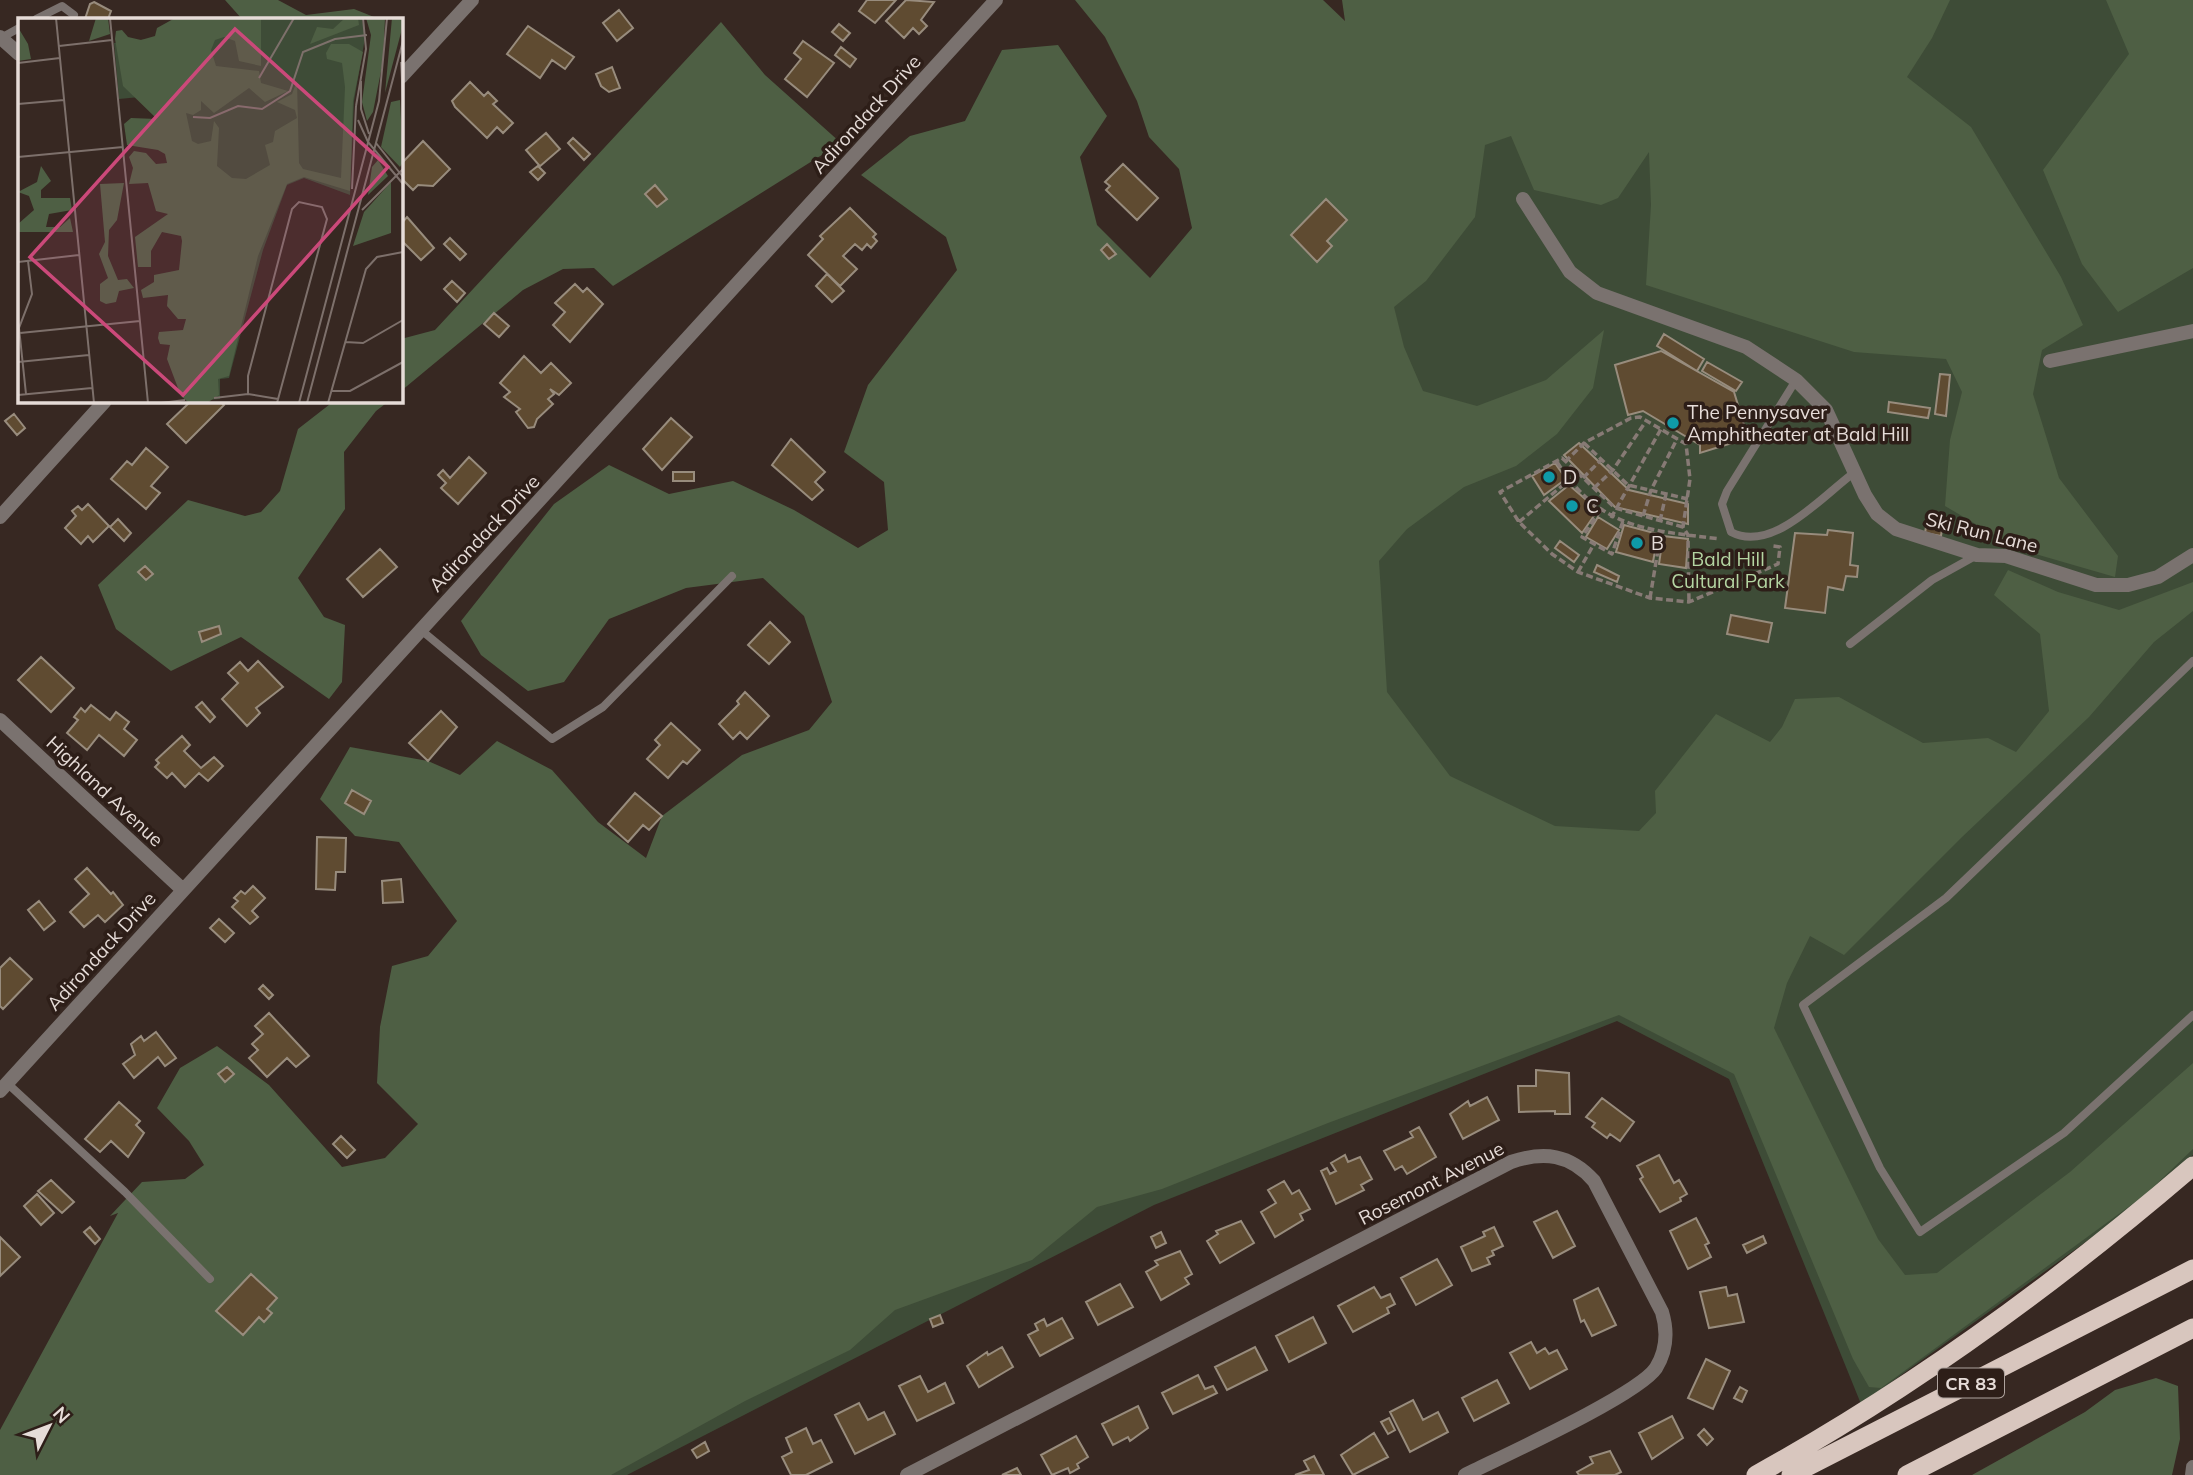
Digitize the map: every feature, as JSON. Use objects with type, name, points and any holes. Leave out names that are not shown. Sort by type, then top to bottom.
[{"type":"highway","points":[[1756,1475],[1908,1381],[2018,1306],[2079,1261],[2193,1166]]},
{"type":"highway","name":"CR 83","points":[[1791,1475],[2193,1269]]},
{"type":"highway","name":"CR 83","points":[[1907,1475],[2193,1328]]},
{"type":"street","points":[[402,76],[472,0]]},
{"type":"street","name":"Adirondack Drive","points":[[4,1087],[996,0]]},
{"type":"street","points":[[1,37],[18,53]]},
{"type":"street","name":"Ski Run Lane","points":[[1523,199],[1570,272],[1597,293],[1746,347],[1796,380],[1826,410],[1854,472],[1877,514],[1896,529],[1976,555],[2006,556],[2096,585],[2128,585],[2158,577],[2193,555]]},
{"type":"street","points":[[2050,361],[2193,331]]},
{"type":"street","points":[[0,517],[104,402]]},
{"type":"street","name":"Highland Avenue","points":[[0,720],[183,890]]},
{"type":"street","name":"Rosemont Avenue","points":[[907,1475],[1511,1162],[1541,1155],[1564,1157],[1581,1166],[1594,1181],[1662,1312],[1668,1331],[1664,1349],[1655,1370],[1619,1396],[1465,1475]]},
{"type":"street","points":[[2192,1475],[2193,1467]]},
{"type":"lane","points":[[38,18],[61,6],[74,15]]},
{"type":"lane","points":[[1,37],[18,28]]},
{"type":"lane","points":[[1796,380],[1727,491],[1722,504],[1731,532],[1739,536],[1773,534],[1787,527],[1854,472]]},
{"type":"lane","points":[[1850,644],[1932,580],[1976,555]]},
{"type":"lane","points":[[421,630],[552,739],[603,707],[732,576]]},
{"type":"lane","points":[[2193,661],[1945,898],[1803,1005],[1880,1168],[1920,1232],[2064,1133],[2193,1015]]},
{"type":"lane","points":[[4,1087],[125,1192],[210,1279]]},
{"type":"path","points":[[1565,462],[1584,443],[1631,418],[1646,421],[1686,443],[1688,499],[1683,527],[1688,535],[1689,602]]},
{"type":"path","points":[[1594,489],[1613,470],[1646,421]]},
{"type":"path","points":[[1611,518],[1661,429]]},
{"type":"path","points":[[1643,516],[1651,490],[1677,439]]},
{"type":"path","points":[[1584,443],[1628,485],[1688,499]]},
{"type":"path","points":[[1683,527],[1615,508],[1562,458],[1500,492],[1519,522],[1552,554],[1578,572],[1650,598],[1689,602],[1778,564],[1780,547],[1768,545]]},
{"type":"path","points":[[1583,478],[1601,459]]},
{"type":"path","points":[[1557,462],[1569,480],[1611,518],[1661,532],[1728,540]]},
{"type":"path","points":[[1519,522],[1569,480]]},
{"type":"path","points":[[1660,521],[1667,494]]},
{"type":"path","points":[[1601,510],[1582,537],[1612,555],[1623,521]]},
{"type":"path","points":[[1650,598],[1661,532]]},
{"type":"path","points":[[1578,572],[1594,544]]},
{"type":"green space","points":[[225,0],[278,0],[306,15],[354,9],[376,18],[241,18]]},
{"type":"green space","name":"Bald Hill Cultural Park","points":[[1075,0],[1323,0],[1345,21],[1342,0],[1950,0],[1932,38],[1907,77],[1971,127],[2061,277],[2083,325],[2042,350],[2033,394],[2059,478],[2118,556],[2115,577],[2018,549],[1945,506],[1950,440],[1962,392],[1946,359],[1854,352],[1646,285],[1651,205],[1649,152],[1618,198],[1601,205],[1534,190],[1511,136],[1485,145],[1475,217],[1426,281],[1394,307],[1404,347],[1423,391],[1477,406],[1546,380],[1604,330],[1593,388],[1557,434],[1516,466],[1464,487],[1407,529],[1379,561],[1387,692],[1450,776],[1555,826],[1639,831],[1656,813],[1655,791],[1716,714],[1770,742],[1782,727],[1795,699],[1839,697],[1923,743],[1988,738],[2016,752],[2049,711],[2040,634],[1994,595],[2008,570],[2058,592],[2119,610],[2193,582],[2193,611],[2154,642],[2089,717],[1962,837],[1844,955],[1810,936],[1787,983],[1774,1028],[1878,1239],[1905,1275],[1937,1273],[2070,1172],[2193,1063],[2193,1149],[2146,1194],[1881,1388],[1869,1387],[1853,1359],[1734,1074],[1619,1015],[1328,1123],[1162,1189],[1097,1207],[1032,1260],[895,1310],[850,1350],[745,1401],[611,1475],[0,1475],[0,1430],[118,1213],[110,1216],[142,1182],[185,1179],[204,1165],[189,1141],[157,1108],[180,1068],[217,1046],[269,1085],[342,1167],[385,1158],[418,1124],[377,1083],[380,1027],[392,966],[428,956],[457,921],[399,842],[355,836],[320,799],[350,747],[428,761],[460,775],[497,741],[552,770],[598,822],[646,858],[662,816],[742,755],[809,730],[832,702],[804,616],[763,578],[686,588],[609,619],[564,682],[528,691],[481,655],[461,621],[554,504],[609,465],[669,494],[733,481],[794,510],[858,548],[888,530],[884,482],[844,452],[868,385],[957,270],[946,237],[861,175],[910,136],[965,121],[1002,50],[1058,45],[1107,116],[1080,157],[1097,225],[1150,278],[1192,228],[1179,169],[1149,137],[1137,101],[1105,37]]},
{"type":"green space","name":"Bald Hill Cultural Park","points":[[1578,0],[2193,0],[2193,1155],[2148,1197],[1861,1404],[1729,1079],[1617,1021],[1154,1205],[627,1475],[230,1475]]},
{"type":"green space","points":[[2106,0],[2193,0],[2193,268],[2118,312],[2082,264],[2043,170],[2129,54]]},
{"type":"green space","points":[[721,22],[765,75],[841,143],[613,286],[594,268],[563,269],[523,290],[402,390],[402,339],[435,330]]},
{"type":"green space","points":[[333,402],[388,402],[376,411],[344,452],[345,509],[298,578],[324,617],[345,625],[342,682],[329,699],[241,637],[171,671],[116,629],[98,585],[188,500],[245,516],[261,512],[280,491],[298,429]]},
{"type":"green space","points":[[2156,1378],[2178,1386],[2180,1439],[2172,1475],[1972,1475],[2085,1412],[2115,1390]]},
{"type":"building","points":[[867,0],[896,0],[875,23],[859,11]]},
{"type":"building","points":[[906,0],[934,2],[921,20],[927,26],[919,34],[913,28],[904,38],[886,21]]},
{"type":"building","points":[[94,2],[111,11],[108,18],[85,18],[90,4]]},
{"type":"building","points":[[619,10],[633,28],[617,41],[603,23]]},
{"type":"building","points":[[839,24],[850,33],[843,41],[832,32]]},
{"type":"building","points":[[528,26],[574,57],[565,69],[552,60],[540,78],[507,54]]},
{"type":"building","points":[[803,41],[834,63],[807,97],[785,79],[801,59],[794,53]]},
{"type":"building","points":[[841,47],[856,59],[850,67],[835,55]]},
{"type":"building","points":[[612,67],[620,88],[609,92],[601,86],[596,74]]},
{"type":"building","points":[[470,82],[484,96],[488,92],[497,101],[493,104],[513,123],[503,133],[497,127],[487,138],[455,107],[452,101]]},
{"type":"building","points":[[546,133],[560,149],[539,167],[545,173],[538,180],[530,172],[539,165],[526,150]]},
{"type":"building","points":[[573,138],[590,154],[584,160],[568,143]]},
{"type":"building","points":[[423,141],[450,169],[433,186],[418,185],[413,190],[402,179],[402,163]]},
{"type":"building","points":[[1123,164],[1158,198],[1137,220],[1106,190],[1110,186],[1105,182]]},
{"type":"building","points":[[655,185],[667,199],[657,207],[645,194]]},
{"type":"building","points":[[1326,199],[1347,220],[1327,241],[1332,246],[1317,262],[1291,235]]},
{"type":"building","points":[[850,208],[876,234],[873,237],[877,241],[871,248],[867,244],[862,250],[855,244],[843,256],[857,269],[840,286],[808,255],[823,239],[820,236]]},
{"type":"building","points":[[407,217],[434,248],[421,260],[402,241],[402,223]]},
{"type":"building","points":[[450,238],[466,254],[460,260],[444,244]]},
{"type":"building","points":[[1107,244],[1116,254],[1109,259],[1101,250]]},
{"type":"building","points":[[827,274],[844,291],[832,302],[816,286]]},
{"type":"building","points":[[452,281],[465,293],[457,302],[444,289]]},
{"type":"building","points":[[575,284],[583,292],[587,288],[603,304],[570,342],[553,325],[565,312],[555,303]]},
{"type":"building","points":[[494,313],[509,326],[499,337],[484,324]]},
{"type":"building","points":[[1664,334],[1704,359],[1697,371],[1657,346]]},
{"type":"building","points":[[1661,351],[1734,392],[1748,438],[1700,453],[1700,445],[1643,411],[1628,415],[1615,365]]},
{"type":"building","points":[[524,356],[541,373],[551,363],[571,383],[559,395],[550,389],[554,394],[548,399],[553,404],[537,419],[534,427],[528,428],[516,412],[520,409],[504,397],[510,392],[500,383]]},
{"type":"building","points":[[1707,362],[1742,382],[1736,391],[1702,371]]},
{"type":"building","points":[[1940,374],[1950,375],[1946,416],[1935,414]]},
{"type":"building","points":[[190,402],[221,402],[224,405],[186,443],[167,424]]},
{"type":"building","points":[[1889,402],[1930,408],[1928,418],[1888,412]]},
{"type":"building","points":[[14,414],[25,428],[17,435],[5,421]]},
{"type":"building","points":[[671,418],[692,437],[662,470],[643,449]]},
{"type":"building","points":[[791,439],[825,472],[815,482],[823,490],[812,500],[772,465]]},
{"type":"building","points":[[1579,443],[1629,490],[1688,504],[1688,524],[1615,507],[1564,455]]},
{"type":"building","points":[[146,448],[168,467],[151,486],[160,493],[146,509],[111,479],[127,461],[132,465]]},
{"type":"building","points":[[469,457],[486,473],[458,504],[441,488],[446,483],[438,475],[443,470],[450,478]]},
{"type":"building","name":"D","points":[[1555,463],[1566,479],[1544,495],[1532,476]]},
{"type":"building","points":[[673,472],[694,472],[694,481],[673,481]]},
{"type":"building","name":"C","points":[[1569,485],[1598,510],[1582,533],[1549,501]]},
{"type":"building","points":[[88,504],[109,526],[93,542],[88,536],[81,544],[65,528],[76,516],[72,511],[78,506],[82,510]]},
{"type":"building","points":[[1928,514],[1944,517],[1941,536],[1925,533]]},
{"type":"building","points":[[1598,517],[1619,530],[1607,549],[1586,537]]},
{"type":"building","points":[[118,519],[131,533],[124,541],[110,527]]},
{"type":"building","name":"B","points":[[1624,525],[1658,534],[1653,562],[1616,552]]},
{"type":"building","points":[[1828,530],[1853,533],[1850,565],[1858,566],[1857,577],[1846,576],[1843,590],[1828,587],[1825,613],[1785,608],[1795,533],[1827,535]]},
{"type":"building","points":[[1663,536],[1688,539],[1686,568],[1659,564]]},
{"type":"building","points":[[1560,541],[1579,555],[1574,562],[1555,548]]},
{"type":"building","points":[[380,549],[397,567],[363,597],[347,579]]},
{"type":"building","points":[[1597,565],[1619,576],[1617,582],[1594,572]]},
{"type":"building","points":[[145,566],[153,574],[146,580],[138,572]]},
{"type":"building","points":[[1731,615],[1772,623],[1768,642],[1727,634]]},
{"type":"building","points":[[770,622],[790,642],[769,664],[748,645]]},
{"type":"building","points":[[219,626],[221,634],[202,642],[199,632]]},
{"type":"building","points":[[41,657],[74,688],[51,712],[18,680]]},
{"type":"building","points":[[258,661],[283,687],[256,708],[260,713],[247,726],[222,699],[238,683],[228,673],[240,662],[248,671]]},
{"type":"building","points":[[745,692],[769,716],[747,739],[740,732],[733,739],[719,724],[739,704],[737,701]]},
{"type":"building","points":[[202,702],[215,717],[210,722],[196,707]]},
{"type":"building","points":[[91,705],[110,720],[116,712],[129,722],[124,729],[137,740],[124,756],[99,735],[87,750],[67,733],[78,720],[74,717],[81,708],[85,712]]},
{"type":"building","points":[[441,711],[457,727],[428,761],[409,743]]},
{"type":"building","points":[[671,723],[700,750],[687,764],[683,761],[668,778],[647,759],[660,745],[655,740]]},
{"type":"building","points":[[182,736],[190,745],[184,751],[201,768],[214,757],[223,766],[208,781],[199,773],[185,787],[172,773],[167,778],[155,767],[159,763],[156,760]]},
{"type":"building","points":[[352,790],[371,801],[364,814],[345,803]]},
{"type":"building","points":[[635,793],[662,816],[649,830],[643,825],[628,842],[608,824]]},
{"type":"building","points":[[317,837],[346,838],[345,872],[336,872],[335,890],[316,889]]},
{"type":"building","points":[[87,868],[123,905],[105,922],[98,915],[84,927],[70,912],[89,894],[75,879]]},
{"type":"building","points":[[401,879],[403,902],[383,903],[382,881]]},
{"type":"building","points":[[253,886],[265,898],[252,911],[258,917],[250,924],[232,907],[238,901],[234,898],[241,891],[245,894]]},
{"type":"building","points":[[39,901],[55,921],[44,930],[28,910]]},
{"type":"building","points":[[219,919],[234,933],[225,942],[210,928]]},
{"type":"building","points":[[10,958],[32,979],[3,1009],[0,1006],[0,968]]},
{"type":"building","points":[[263,985],[273,995],[269,999],[259,989]]},
{"type":"building","points":[[269,1013],[309,1056],[296,1067],[287,1058],[267,1077],[249,1058],[258,1050],[252,1044],[263,1034],[255,1026]]},
{"type":"building","points":[[156,1032],[176,1058],[165,1066],[158,1057],[134,1078],[123,1064],[135,1055],[131,1044],[141,1036],[144,1041]]},
{"type":"building","points":[[227,1067],[234,1074],[225,1082],[218,1074]]},
{"type":"building","points":[[1536,1070],[1569,1073],[1570,1114],[1555,1114],[1555,1111],[1519,1112],[1518,1086],[1536,1086]]},
{"type":"building","points":[[1487,1097],[1499,1120],[1463,1139],[1450,1114],[1468,1101],[1470,1106]]},
{"type":"building","points":[[1602,1098],[1634,1122],[1620,1141],[1610,1134],[1607,1138],[1592,1127],[1595,1123],[1586,1117]]},
{"type":"building","points":[[119,1102],[140,1121],[136,1125],[144,1133],[128,1157],[111,1141],[100,1152],[85,1139]]},
{"type":"building","points":[[1419,1127],[1436,1157],[1407,1174],[1402,1166],[1395,1170],[1384,1151],[1413,1137],[1410,1132]]},
{"type":"building","points":[[341,1136],[355,1150],[347,1158],[333,1144]]},
{"type":"building","points":[[1345,1155],[1348,1162],[1360,1157],[1372,1179],[1361,1185],[1364,1190],[1336,1204],[1321,1171],[1327,1168],[1330,1174],[1336,1171],[1331,1163]]},
{"type":"building","points":[[1659,1155],[1674,1183],[1679,1180],[1687,1194],[1680,1198],[1681,1201],[1660,1212],[1640,1179],[1643,1177],[1637,1166]]},
{"type":"building","points":[[51,1180],[74,1202],[62,1213],[38,1191]]},
{"type":"building","points":[[1284,1181],[1292,1194],[1299,1190],[1310,1209],[1300,1214],[1303,1220],[1275,1237],[1261,1212],[1276,1203],[1268,1190]]},
{"type":"building","points":[[37,1194],[54,1213],[41,1225],[24,1206]]},
{"type":"building","points":[[1557,1211],[1575,1246],[1553,1258],[1534,1222]]},
{"type":"building","points":[[1696,1218],[1709,1243],[1705,1245],[1711,1257],[1688,1269],[1670,1231]]},
{"type":"building","points":[[1241,1221],[1254,1243],[1220,1263],[1207,1241],[1218,1234],[1216,1231]]},
{"type":"building","points":[[90,1227],[100,1239],[95,1244],[84,1232]]},
{"type":"building","points":[[1494,1227],[1503,1246],[1492,1251],[1494,1255],[1487,1258],[1490,1264],[1472,1271],[1461,1247],[1485,1236],[1483,1232]]},
{"type":"building","points":[[1161,1232],[1166,1243],[1156,1248],[1151,1237]]},
{"type":"building","points":[[1763,1236],[1766,1243],[1747,1253],[1743,1245]]},
{"type":"building","points":[[0,1237],[20,1257],[0,1276]]},
{"type":"building","points":[[1180,1251],[1192,1274],[1185,1278],[1189,1284],[1161,1300],[1146,1272],[1158,1265],[1155,1261]]},
{"type":"building","points":[[1437,1259],[1452,1285],[1416,1305],[1401,1278]]},
{"type":"building","points":[[251,1274],[277,1298],[267,1309],[272,1313],[264,1322],[259,1317],[243,1335],[216,1311]]},
{"type":"building","points":[[1120,1284],[1133,1307],[1098,1325],[1086,1302]]},
{"type":"building","points":[[1374,1287],[1381,1298],[1390,1294],[1395,1304],[1387,1308],[1389,1313],[1353,1332],[1338,1306]]},
{"type":"building","points":[[1726,1287],[1728,1296],[1737,1294],[1744,1322],[1709,1328],[1700,1292]]},
{"type":"building","points":[[1598,1288],[1616,1325],[1592,1336],[1584,1320],[1581,1322],[1574,1300]]},
{"type":"building","points":[[940,1315],[943,1323],[933,1327],[930,1319]]},
{"type":"building","points":[[1313,1317],[1326,1343],[1289,1362],[1276,1336]]},
{"type":"building","points":[[1062,1318],[1073,1338],[1040,1356],[1028,1335],[1038,1330],[1035,1324],[1044,1319],[1047,1326]]},
{"type":"building","points":[[1531,1342],[1537,1353],[1545,1348],[1549,1354],[1557,1350],[1567,1369],[1530,1389],[1510,1353]]},
{"type":"building","points":[[1002,1347],[1013,1367],[979,1387],[967,1366],[987,1352],[988,1355]]},
{"type":"building","points":[[1255,1347],[1267,1370],[1227,1390],[1215,1367]]},
{"type":"building","points":[[1706,1359],[1730,1371],[1713,1409],[1688,1398]]},
{"type":"building","points":[[1198,1375],[1205,1389],[1213,1386],[1217,1393],[1173,1414],[1162,1393]]},
{"type":"building","points":[[920,1376],[928,1392],[945,1383],[954,1403],[917,1421],[899,1386]]},
{"type":"building","points":[[1497,1380],[1509,1403],[1474,1421],[1462,1398]]},
{"type":"building","points":[[1740,1387],[1747,1391],[1742,1402],[1734,1398]]},
{"type":"building","points":[[1413,1400],[1423,1420],[1438,1412],[1448,1432],[1410,1452],[1390,1412]]},
{"type":"building","points":[[859,1403],[868,1420],[884,1412],[895,1434],[855,1454],[835,1415]]},
{"type":"building","points":[[1138,1406],[1148,1428],[1130,1441],[1128,1437],[1113,1445],[1102,1424]]},
{"type":"building","points":[[1672,1416],[1683,1438],[1652,1459],[1639,1433]]},
{"type":"building","points":[[1389,1418],[1395,1430],[1388,1434],[1381,1422]]},
{"type":"building","points":[[806,1428],[813,1444],[821,1440],[832,1462],[806,1475],[791,1475],[782,1457],[792,1452],[786,1438]]},
{"type":"building","points":[[1704,1429],[1713,1439],[1707,1445],[1698,1435]]},
{"type":"building","points":[[1374,1433],[1388,1457],[1353,1475],[1341,1455]]},
{"type":"building","points":[[1076,1436],[1088,1457],[1077,1464],[1079,1468],[1070,1473],[1068,1468],[1052,1475],[1041,1455]]},
{"type":"building","points":[[705,1442],[709,1451],[697,1458],[692,1450]]},
{"type":"building","points":[[1610,1451],[1621,1472],[1615,1475],[1579,1475],[1577,1472],[1593,1463],[1590,1457]]},
{"type":"building","points":[[1314,1456],[1324,1475],[1295,1475],[1309,1470],[1304,1461]]},
{"type":"building","points":[[1017,1468],[1021,1475],[1002,1475]]},
{"type":"place","name":"The Pennysaver Amphitheater at Bald Hill","points":[[1673,423]]},
{"type":"place","name":"D","points":[[1549,477]]},
{"type":"place","name":"C","points":[[1572,506]]},
{"type":"place","name":"B","points":[[1637,543]]}]
